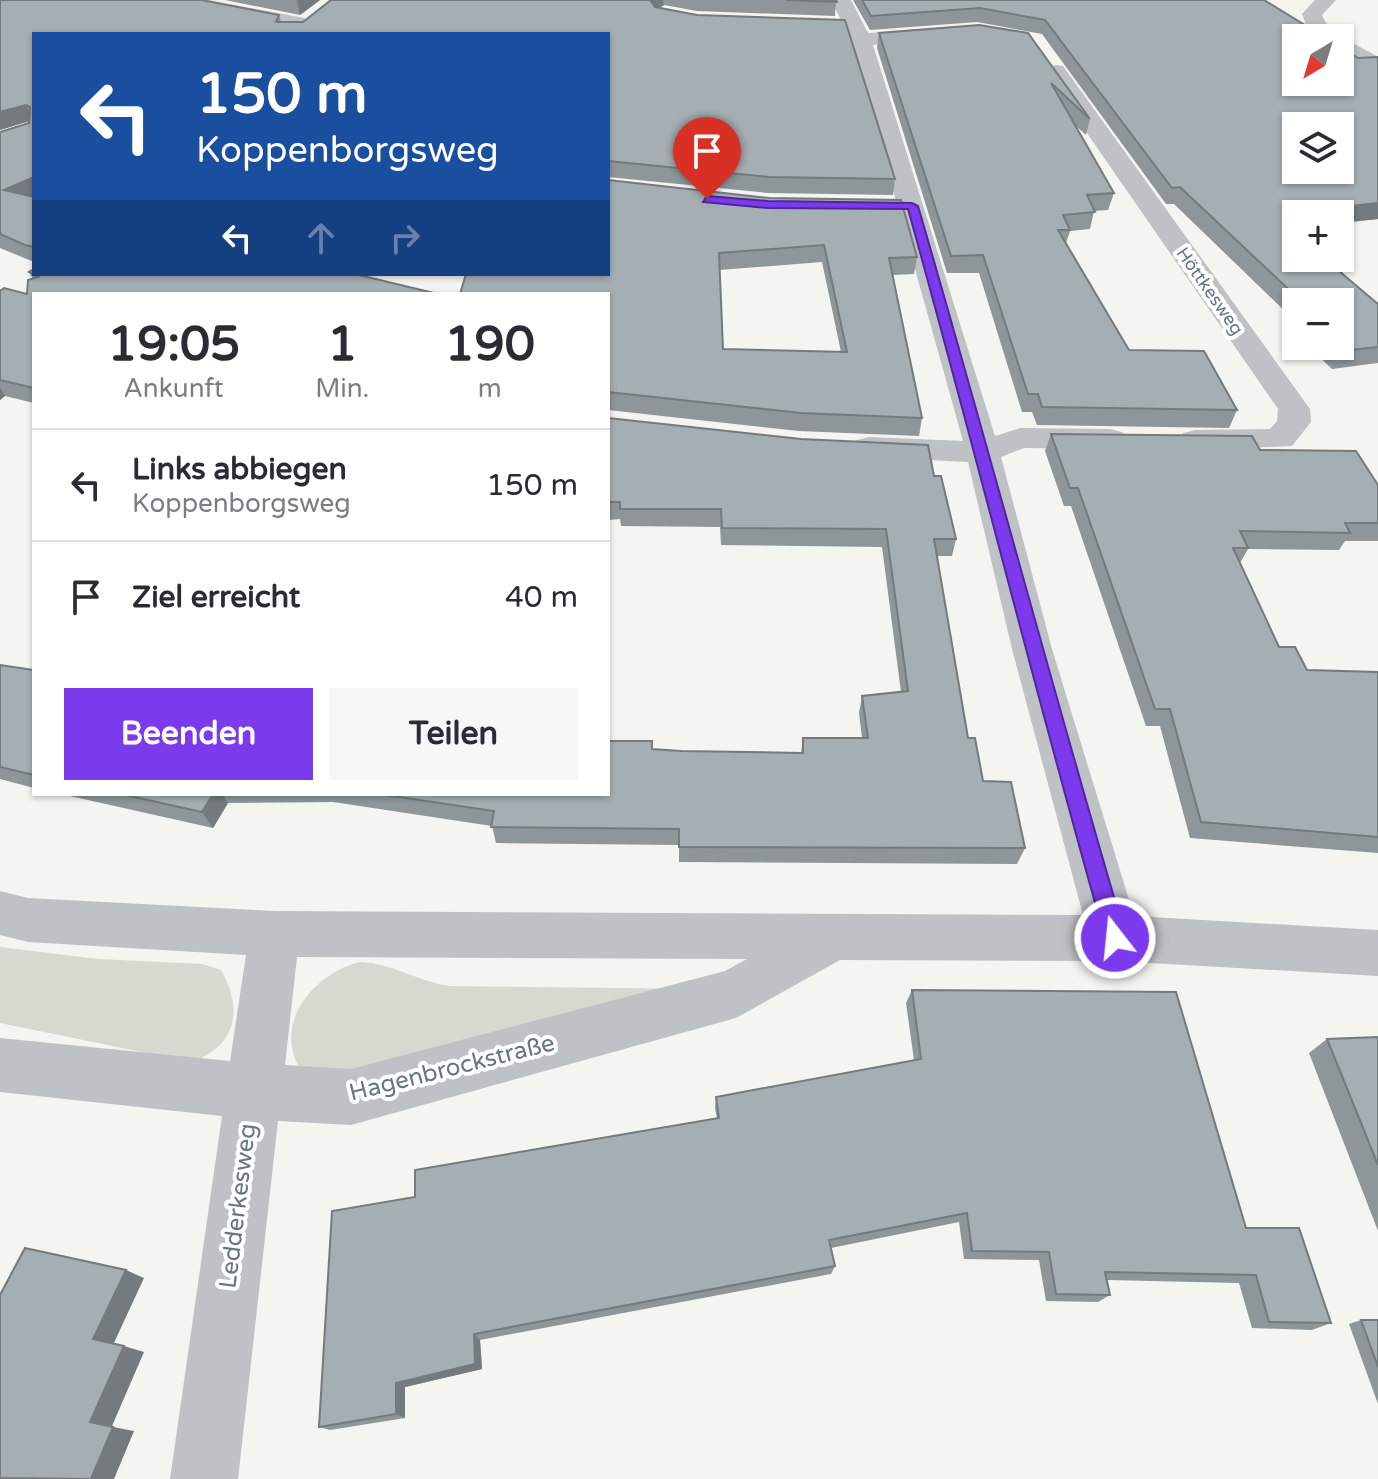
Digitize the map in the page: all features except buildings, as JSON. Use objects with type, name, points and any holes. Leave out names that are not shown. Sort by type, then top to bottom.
[{"type":"street","points":[[179,0],[304,25]]},
{"type":"street","points":[[1315,24],[1312,14],[1326,0]]},
{"type":"street","points":[[971,33],[848,22],[898,206],[983,452],[1032,649],[1115,938]]},
{"type":"street","points":[[1354,51],[1378,66]]},
{"type":"street","name":"Höttkesweg","points":[[1043,54],[1294,409],[1294,422],[1280,439],[1174,440]]},
{"type":"street","points":[[830,445],[983,452],[1020,438],[1143,439]]},
{"type":"street","points":[[0,913],[28,920],[274,934],[1115,938],[1378,953]]},
{"type":"street","name":"Ledderkesweg","points":[[204,1479],[274,934]]},
{"type":"street","name":"Hagenbrockstraße","points":[[0,1065],[252,1091],[351,1097],[736,993],[836,935]]},
{"type":"shaded area","points":[[0,947],[98,959],[203,964],[221,970],[232,999],[232,1025],[218,1047],[191,1062],[0,1023]]},
{"type":"shaded area","points":[[359,962],[382,965],[449,986],[703,989],[343,1080],[303,1073],[294,1055],[291,1038],[301,1005],[326,978]]},
{"type":"route","points":[[707,199],[768,204],[912,206],[983,452],[1032,649],[1115,938]]}]
